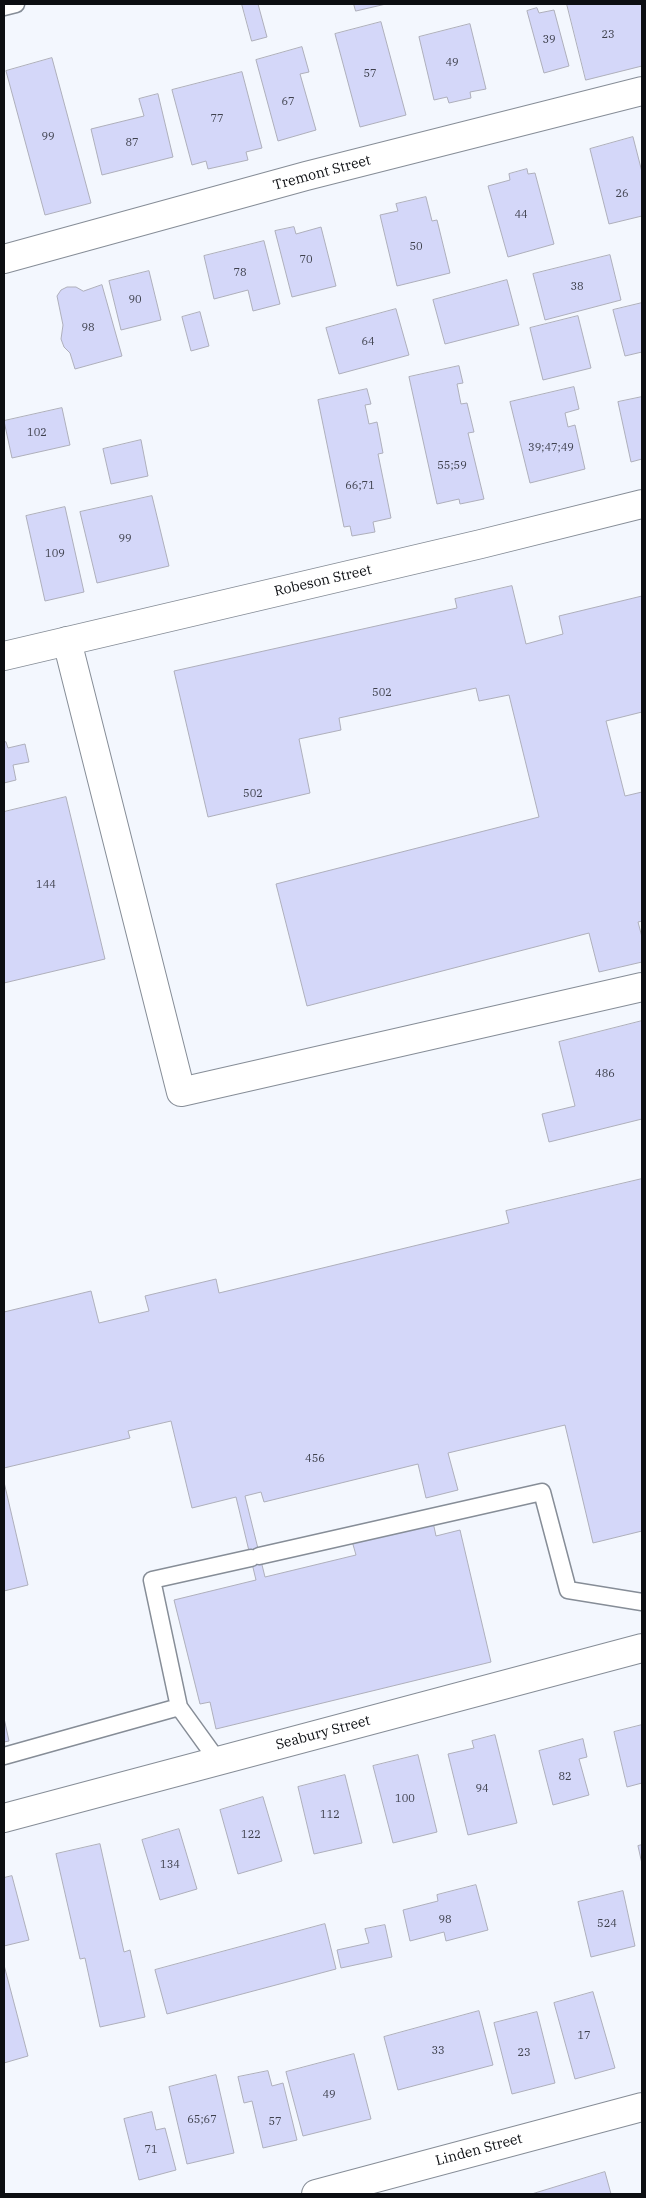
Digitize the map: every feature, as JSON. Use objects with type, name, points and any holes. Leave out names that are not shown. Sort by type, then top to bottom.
[{"type":"street","name":"Tremont Street","points":[[4,258],[306,176],[642,91]]},
{"type":"street","name":"Robeson Street","points":[[4,656],[481,544],[642,504]]},
{"type":"street","points":[[67,641],[181,1092],[642,986]]},
{"type":"street","name":"Seabury Street","points":[[4,1818],[642,1648]]},
{"type":"street","name":"Linden Street","points":[[316,2194],[642,2107]]},
{"type":"lane","points":[[4,7],[16,4]]},
{"type":"lane","points":[[218,1761],[179,1707],[152,1580],[542,1492],[568,1590],[642,1602]]},
{"type":"lane","points":[[4,1756],[179,1707]]},
{"type":"building","points":[[242,4],[258,4],[267,37],[252,41]]},
{"type":"building","points":[[354,4],[386,4],[356,11]]},
{"type":"building","points":[[567,4],[642,4],[642,66],[586,80]]},
{"type":"building","points":[[537,8],[539,13],[554,10],[569,66],[544,73],[527,11]]},
{"type":"building","points":[[381,22],[406,115],[360,127],[335,34]]},
{"type":"building","points":[[470,24],[486,89],[470,92],[471,98],[449,103],[447,97],[434,100],[419,37]]},
{"type":"building","points":[[302,47],[309,72],[300,74],[316,130],[278,141],[256,60]]},
{"type":"building","points":[[52,58],[91,203],[45,215],[6,71]]},
{"type":"building","points":[[242,72],[262,148],[246,152],[248,160],[208,169],[206,161],[192,165],[172,90]]},
{"type":"building","points":[[158,94],[173,157],[102,175],[91,129],[144,116],[139,99]]},
{"type":"building","points":[[633,137],[642,172],[642,216],[609,224],[590,149]]},
{"type":"building","points":[[527,169],[528,174],[535,173],[554,244],[508,257],[488,186],[510,180],[509,174]]},
{"type":"building","points":[[426,197],[432,221],[437,220],[450,273],[397,286],[380,215],[398,211],[396,204]]},
{"type":"building","points":[[294,227],[296,234],[321,227],[336,286],[292,297],[275,231]]},
{"type":"building","points":[[264,241],[280,304],[253,311],[248,290],[214,299],[204,256]]},
{"type":"building","points":[[610,255],[621,300],[545,320],[533,274]]},
{"type":"building","points":[[149,271],[161,320],[121,330],[109,281]]},
{"type":"building","points":[[507,280],[519,325],[445,344],[433,300]]},
{"type":"building","points":[[102,285],[122,356],[75,369],[70,353],[64,347],[61,339],[63,325],[57,296],[61,290],[67,287],[76,287],[83,291]]},
{"type":"building","points":[[642,303],[642,352],[625,356],[613,310]]},
{"type":"building","points":[[396,309],[409,355],[339,374],[326,328]]},
{"type":"building","points":[[200,312],[209,346],[191,351],[182,317]]},
{"type":"building","points":[[578,316],[591,368],[543,380],[530,328]]},
{"type":"building","points":[[459,366],[463,383],[457,384],[461,404],[467,403],[474,432],[468,433],[484,499],[460,504],[459,499],[437,504],[409,377]]},
{"type":"building","points":[[574,387],[579,409],[565,413],[568,427],[575,425],[585,469],[530,483],[510,402]]},
{"type":"building","points":[[367,389],[371,404],[365,405],[369,424],[377,422],[383,453],[378,454],[391,518],[373,522],[375,532],[352,536],[350,526],[344,527],[318,400]]},
{"type":"building","points":[[642,397],[642,459],[631,462],[618,402]]},
{"type":"building","points":[[62,408],[70,445],[12,458],[4,421]]},
{"type":"building","points":[[141,440],[148,476],[111,484],[103,449]]},
{"type":"building","points":[[152,496],[169,566],[97,583],[80,512]]},
{"type":"building","points":[[65,507],[84,592],[45,601],[26,516]]},
{"type":"building","points":[[512,586],[526,644],[563,634],[559,616],[642,596],[642,712],[606,721],[625,796],[642,792],[642,921],[638,922],[642,937],[642,962],[599,972],[589,933],[307,1006],[276,884],[539,817],[509,695],[479,701],[476,688],[339,718],[341,730],[299,739],[310,793],[208,817],[174,671],[457,608],[455,599]]},
{"type":"building","points":[[6,742],[8,748],[25,744],[29,762],[13,765],[16,780],[4,783],[4,743]]},
{"type":"building","points":[[66,797],[105,959],[4,983],[4,812]]},
{"type":"building","points":[[642,1021],[642,1119],[549,1142],[542,1114],[575,1106],[559,1042]]},
{"type":"building","points":[[642,1179],[642,1531],[593,1543],[565,1425],[448,1453],[458,1490],[426,1498],[418,1464],[264,1502],[261,1492],[245,1496],[265,1577],[356,1555],[352,1541],[433,1522],[436,1536],[460,1530],[491,1662],[216,1729],[210,1702],[200,1704],[174,1600],[256,1580],[236,1497],[192,1508],[171,1421],[128,1431],[130,1438],[4,1468],[4,1312],[91,1291],[99,1323],[149,1311],[145,1296],[216,1279],[219,1293],[509,1223],[506,1211]]},
{"type":"building","points":[[4,1482],[28,1585],[4,1591]]},
{"type":"building","points":[[4,1718],[9,1741],[4,1742]]},
{"type":"building","points":[[642,1725],[642,1783],[627,1787],[614,1732]]},
{"type":"building","points":[[495,1735],[517,1823],[468,1835],[448,1754],[474,1748],[472,1741]]},
{"type":"building","points":[[583,1739],[587,1757],[579,1759],[589,1795],[553,1805],[539,1751]]},
{"type":"building","points":[[418,1755],[437,1832],[393,1843],[373,1766]]},
{"type":"building","points":[[345,1775],[362,1843],[314,1854],[298,1787]]},
{"type":"building","points":[[263,1797],[282,1861],[238,1874],[220,1810]]},
{"type":"building","points":[[179,1829],[197,1889],[160,1900],[142,1840]]},
{"type":"building","points":[[100,1844],[124,1952],[130,1950],[145,2017],[100,2027],[85,1958],[80,1959],[56,1854]]},
{"type":"building","points":[[642,1845],[642,1864],[638,1846]]},
{"type":"building","points":[[12,1876],[29,1940],[4,1946],[4,1878]]},
{"type":"building","points":[[476,1885],[488,1930],[446,1941],[444,1932],[410,1941],[403,1910],[438,1901],[437,1895]]},
{"type":"building","points":[[623,1891],[635,1946],[591,1957],[578,1902]]},
{"type":"building","points":[[325,1924],[336,1969],[167,2014],[155,1970]]},
{"type":"building","points":[[385,1925],[392,1957],[341,1968],[337,1950],[369,1943],[365,1929]]},
{"type":"building","points":[[4,1965],[28,2056],[4,2063]]},
{"type":"building","points":[[593,1992],[615,2068],[575,2079],[554,2003]]},
{"type":"building","points":[[479,2011],[493,2065],[398,2090],[384,2037]]},
{"type":"building","points":[[537,2012],[555,2083],[512,2094],[494,2023]]},
{"type":"building","points":[[354,2054],[371,2119],[303,2136],[286,2072]]},
{"type":"building","points":[[268,2071],[272,2086],[283,2083],[297,2140],[263,2148],[252,2101],[244,2103],[238,2077]]},
{"type":"building","points":[[216,2075],[234,2153],[187,2164],[169,2087]]},
{"type":"building","points":[[152,2112],[156,2130],[165,2128],[176,2170],[139,2180],[124,2119]]},
{"type":"building","points":[[605,2172],[611,2194],[532,2194]]}]
